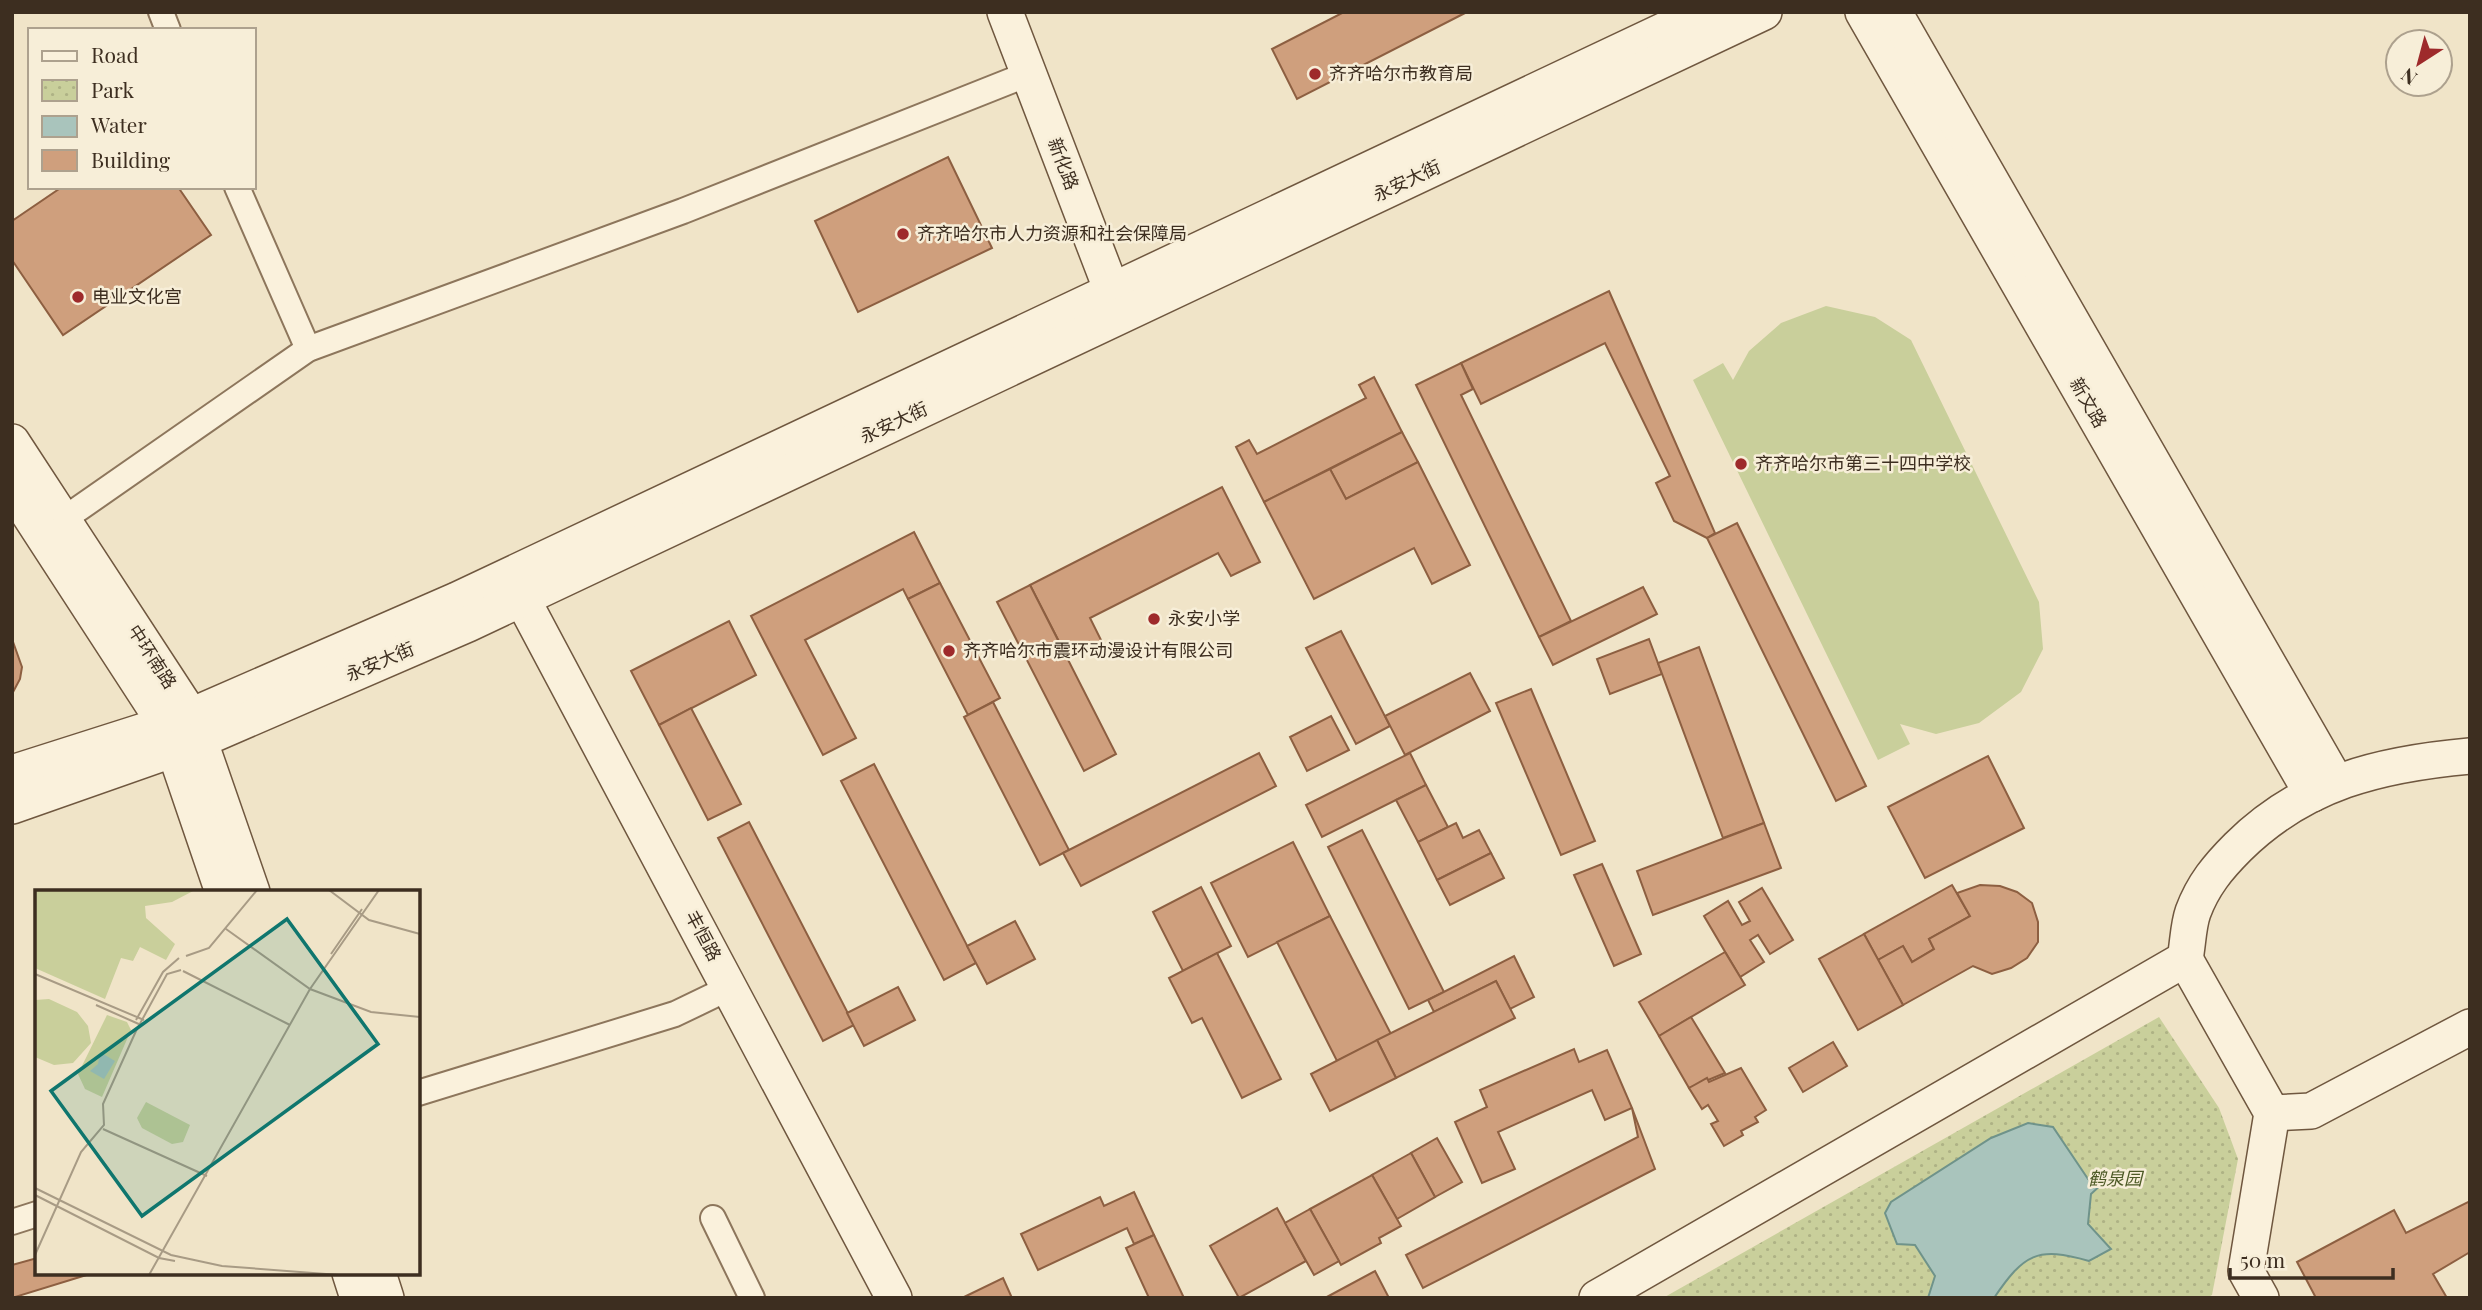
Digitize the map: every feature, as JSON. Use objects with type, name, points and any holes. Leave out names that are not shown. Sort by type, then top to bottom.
[{"type":"main road","name":"新化路","points":[[1005,12],[1116,303]]},
{"type":"main road","name":"永安大街","points":[[12,806],[516,587],[1116,303],[1703,12]]},
{"type":"main road","name":"永安大街","points":[[1116,303],[1763,12]]},
{"type":"main road","name":"新文路","points":[[1863,12],[2324,788]]},
{"type":"main road","name":"新文路","points":[[1894,12],[2324,788]]},
{"type":"main road","name":"中环南路","points":[[12,442],[52,526],[183,732],[251,890]]},
{"type":"main road","name":"中环南路","points":[[12,488],[52,526]]},
{"type":"main road","name":"丰恒路","points":[[516,587],[894,1298]]},
{"type":"main road","name":"永安大街","points":[[12,773],[183,732]]},
{"type":"main road","name":"中环南路","points":[[183,732],[222,890]]},
{"type":"main road","points":[[2261,1298],[2246,1270],[2272,1113],[2186,959],[2192,914],[2212,873],[2283,809],[2324,788],[2397,764],[2470,756]]},
{"type":"main road","points":[[1595,1298],[2186,959]]},
{"type":"main road","points":[[2272,1113],[2311,1111],[2470,1027]]},
{"type":"main road","points":[[351,1275],[358,1298]]},
{"type":"main road","points":[[379,1275],[386,1298]]},
{"type":"street","points":[[52,526],[309,349],[683,211],[1028,74]]},
{"type":"street","points":[[238,189],[309,349]]},
{"type":"street","points":[[420,1093],[674,1014],[730,987]]},
{"type":"street","points":[[12,1222],[35,1215]]},
{"type":"street","points":[[713,1218],[752,1298]]},
{"type":"green space","points":[[1826,306],[1875,317],[1911,340],[2039,602],[2043,649],[2021,692],[1979,723],[1936,734],[1900,724],[1910,744],[1878,760],[1693,380],[1723,363],[1733,380],[1749,351],[1781,323]]},
{"type":"green space","name":"鹤泉园","points":[[2159,1017],[2219,1108],[2238,1159],[2212,1295],[2206,1298],[1663,1298]]},
{"type":"water","points":[[2028,1123],[2053,1127],[2088,1179],[2102,1184],[2091,1194],[2088,1224],[2111,1249],[2089,1261],[2056,1254],[2033,1257],[2014,1272],[1994,1298],[1928,1298],[1935,1276],[1915,1245],[1897,1244],[1885,1213],[1891,1202],[1991,1138]]},
{"type":"building","name":"齐齐哈尔市教育局","points":[[1344,12],[1467,12],[1297,99],[1272,49]]},
{"type":"building","name":"齐齐哈尔市人力资源和社会保障局","points":[[948,157],[992,248],[858,312],[815,221]]},
{"type":"building","name":"电业文化宫","points":[[59,189],[179,189],[211,235],[63,335],[12,260],[12,221]]},
{"type":"building","points":[[1609,291],[1715,533],[1707,538],[1674,521],[1656,483],[1670,476],[1605,343],[1481,404],[1461,363]]},
{"type":"building","points":[[1461,363],[1473,389],[1461,395],[1571,621],[1539,637],[1416,385]]},
{"type":"building","points":[[1374,377],[1402,432],[1264,502],[1236,447],[1249,440],[1257,454],[1366,398],[1359,385]]},
{"type":"building","points":[[1402,432],[1418,462],[1346,499],[1330,469]]},
{"type":"building","points":[[1418,462],[1470,565],[1432,584],[1414,548],[1314,599],[1264,502],[1330,469],[1346,499]]},
{"type":"building","points":[[1222,487],[1260,562],[1231,576],[1218,553],[1090,618],[1102,642],[1068,659],[1030,585]]},
{"type":"building","points":[[1737,523],[1866,786],[1836,801],[1707,538]]},
{"type":"building","points":[[914,532],[940,583],[908,599],[903,589],[805,640],[856,738],[823,755],[751,616]]},
{"type":"building","points":[[940,583],[1000,698],[968,715],[908,599]]},
{"type":"building","points":[[1030,585],[1116,754],[1084,771],[997,602]]},
{"type":"building","points":[[1643,587],[1657,614],[1553,665],[1539,637]]},
{"type":"building","points":[[729,621],[756,675],[659,725],[631,671]]},
{"type":"building","points":[[1341,631],[1390,726],[1356,744],[1306,648]]},
{"type":"building","points":[[12,639],[22,667],[20,679],[12,694]]},
{"type":"building","points":[[1649,639],[1662,674],[1610,694],[1597,659]]},
{"type":"building","points":[[1699,647],[1764,823],[1723,838],[1658,663]]},
{"type":"building","points":[[1470,673],[1490,711],[1405,755],[1385,716]]},
{"type":"building","points":[[1531,689],[1595,841],[1561,855],[1496,703]]},
{"type":"building","points":[[993,702],[1069,850],[1040,865],[964,717]]},
{"type":"building","points":[[691,708],[741,804],[708,820],[659,725]]},
{"type":"building","points":[[1331,716],[1349,750],[1307,771],[1290,737]]},
{"type":"building","points":[[1259,753],[1276,786],[1081,886],[1063,853]]},
{"type":"building","points":[[1410,753],[1426,785],[1322,837],[1306,805]]},
{"type":"building","points":[[1988,756],[2024,828],[1925,878],[1888,807]]},
{"type":"building","points":[[874,764],[976,963],[944,980],[841,781]]},
{"type":"building","points":[[1426,785],[1448,827],[1418,842],[1396,800]]},
{"type":"building","points":[[749,822],[854,1025],[823,1041],[718,838]]},
{"type":"building","points":[[1456,823],[1463,838],[1479,830],[1491,853],[1437,880],[1418,842]]},
{"type":"building","points":[[1764,823],[1781,868],[1653,915],[1637,871]]},
{"type":"building","points":[[1362,830],[1444,992],[1409,1009],[1328,847]]},
{"type":"building","points":[[1293,842],[1330,916],[1248,957],[1211,883]]},
{"type":"building","points":[[1491,853],[1504,878],[1450,905],[1437,880]]},
{"type":"building","points":[[1602,864],[1641,954],[1614,966],[1574,875]]},
{"type":"building","points":[[1952,885],[1970,916],[1929,939],[1934,949],[1912,962],[1903,946],[1878,960],[1864,934]]},
{"type":"building","points":[[1980,885],[2000,886],[2017,892],[2032,903],[2038,922],[2038,942],[2027,958],[2011,968],[1992,974],[1973,966],[1903,1005],[1878,960],[1903,946],[1912,962],[1934,949],[1929,939],[1970,916],[1957,893]]},
{"type":"building","points":[[1201,887],[1231,946],[1183,971],[1153,912]]},
{"type":"building","points":[[1762,888],[1793,940],[1770,954],[1758,935],[1750,940],[1764,962],[1740,977],[1704,916],[1728,901],[1742,925],[1750,921],[1739,902]]},
{"type":"building","points":[[1330,916],[1391,1034],[1337,1061],[1277,942]]},
{"type":"building","points":[[1015,921],[1035,959],[987,984],[967,946]]},
{"type":"building","points":[[1864,934],[1903,1005],[1858,1030],[1819,959]]},
{"type":"building","points":[[1725,952],[1745,985],[1659,1036],[1639,1002]]},
{"type":"building","points":[[1217,953],[1281,1079],[1242,1098],[1202,1018],[1192,1023],[1169,978]]},
{"type":"building","points":[[1514,956],[1534,997],[1510,1009],[1496,981],[1434,1012],[1428,1000]]},
{"type":"building","points":[[1496,981],[1515,1018],[1396,1078],[1377,1040]]},
{"type":"building","points":[[898,987],[915,1020],[864,1046],[847,1013]]},
{"type":"building","points":[[1691,1017],[1725,1073],[1689,1088],[1659,1036]]},
{"type":"building","points":[[1377,1040],[1396,1078],[1330,1111],[1311,1074]]},
{"type":"building","points":[[1833,1042],[1847,1066],[1803,1092],[1789,1068]]},
{"type":"building","points":[[1574,1049],[1579,1062],[1607,1050],[1632,1108],[1605,1120],[1592,1090],[1498,1132],[1515,1169],[1482,1183],[1455,1122],[1487,1107],[1480,1090]]},
{"type":"building","points":[[1741,1068],[1766,1110],[1755,1117],[1758,1122],[1741,1131],[1743,1135],[1724,1146],[1711,1124],[1718,1121],[1708,1105],[1702,1109],[1689,1088],[1707,1078],[1709,1082]]},
{"type":"building","points":[[1632,1108],[1655,1169],[1423,1288],[1406,1255],[1638,1137]]},
{"type":"building","points":[[1437,1138],[1462,1182],[1435,1197],[1411,1153]]},
{"type":"building","points":[[1411,1153],[1435,1197],[1397,1219],[1372,1175]]},
{"type":"building","points":[[1372,1175],[1401,1226],[1379,1238],[1381,1243],[1341,1265],[1310,1209]]},
{"type":"building","points":[[1134,1192],[1154,1235],[1134,1244],[1127,1228],[1038,1270],[1021,1234],[1100,1197],[1104,1206]]},
{"type":"building","points":[[2470,1201],[2470,1252],[2433,1274],[2447,1298],[2316,1298],[2297,1262],[2394,1210],[2406,1233]]},
{"type":"building","points":[[1277,1208],[1306,1261],[1239,1298],[1210,1246]]},
{"type":"building","points":[[1310,1209],[1339,1261],[1314,1275],[1285,1223]]},
{"type":"building","points":[[1154,1235],[1184,1298],[1149,1298],[1126,1248]]},
{"type":"building","points":[[35,1259],[35,1275],[87,1275],[12,1298],[12,1265]]},
{"type":"building","points":[[1375,1271],[1389,1298],[1325,1298]]},
{"type":"building","points":[[1003,1278],[1012,1298],[962,1298]]},
{"type":"place","name":"齐齐哈尔市教育局","points":[[1315,74]]},
{"type":"place","name":"齐齐哈尔市人力资源和社会保障局","points":[[903,234]]},
{"type":"place","name":"电业文化宫","points":[[78,297]]},
{"type":"place","name":"齐齐哈尔市第三十四中学校","points":[[1741,464]]},
{"type":"place","name":"永安小学","points":[[1154,619]]},
{"type":"place","name":"齐齐哈尔市震环动漫设计有限公司","points":[[949,651]]}]
